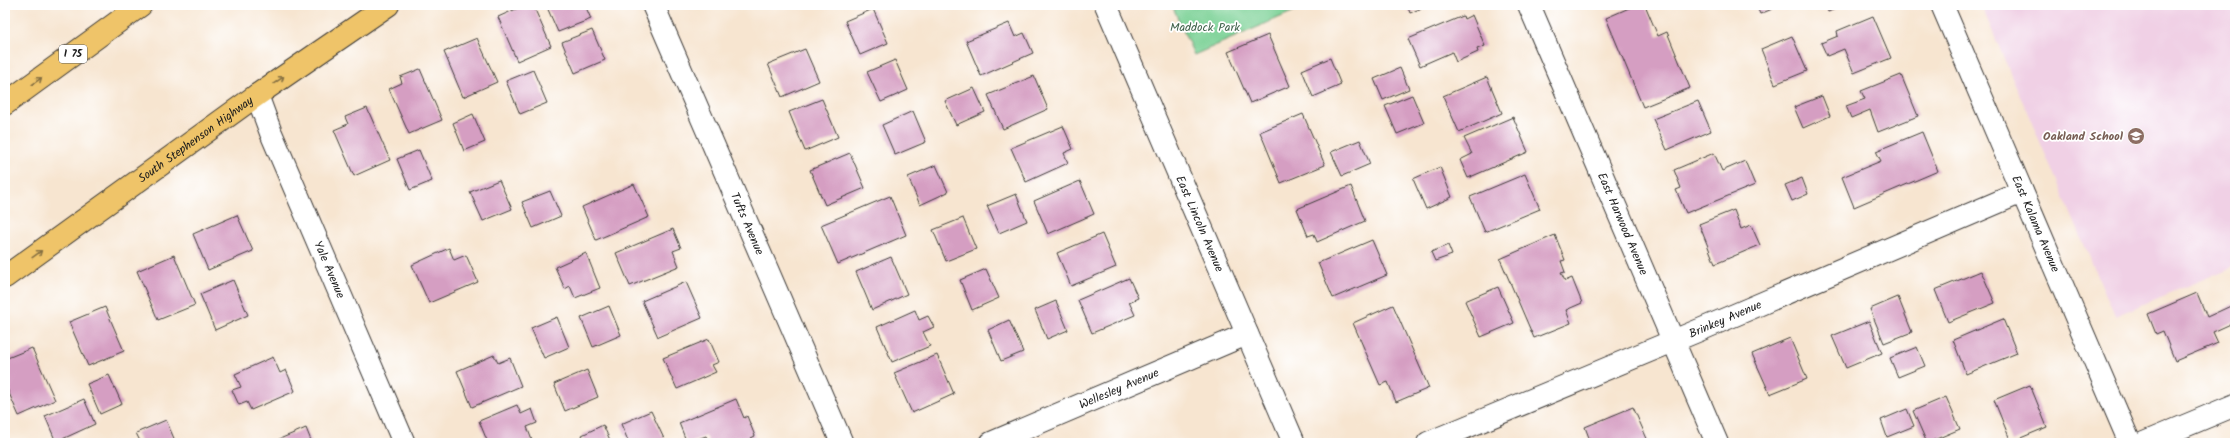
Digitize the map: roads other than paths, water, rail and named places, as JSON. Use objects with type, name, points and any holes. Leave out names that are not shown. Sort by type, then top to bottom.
[{"type":"main road","name":"I 75","points":[[5,104],[141,5]]},
{"type":"main road","name":"South Stephenson Highway","points":[[5,277],[257,95],[388,5]]},
{"type":"street","name":"Tufts Avenue","points":[[653,5],[842,443]]},
{"type":"street","name":"East Lincoln Avenue","points":[[1106,5],[1294,443]]},
{"type":"street","name":"East Harwood Avenue","points":[[1530,5],[1717,443]]},
{"type":"street","name":"East Kalama Avenue","points":[[1942,5],[2130,443]]},
{"type":"street","name":"Yale Avenue","points":[[257,95],[271,133],[404,443]]},
{"type":"street","name":"Brinkey Avenue","points":[[1428,443],[1673,342],[2022,192]]},
{"type":"street","name":"Wellesley Avenue","points":[[992,443],[1247,334]]},
{"type":"street","points":[[2144,443],[2235,405]]},
{"type":"place","name":"Oakland School","points":[[2136,136]]},
{"type":"park label","name":"Maddock Park","points":[[1205,27]]}]
